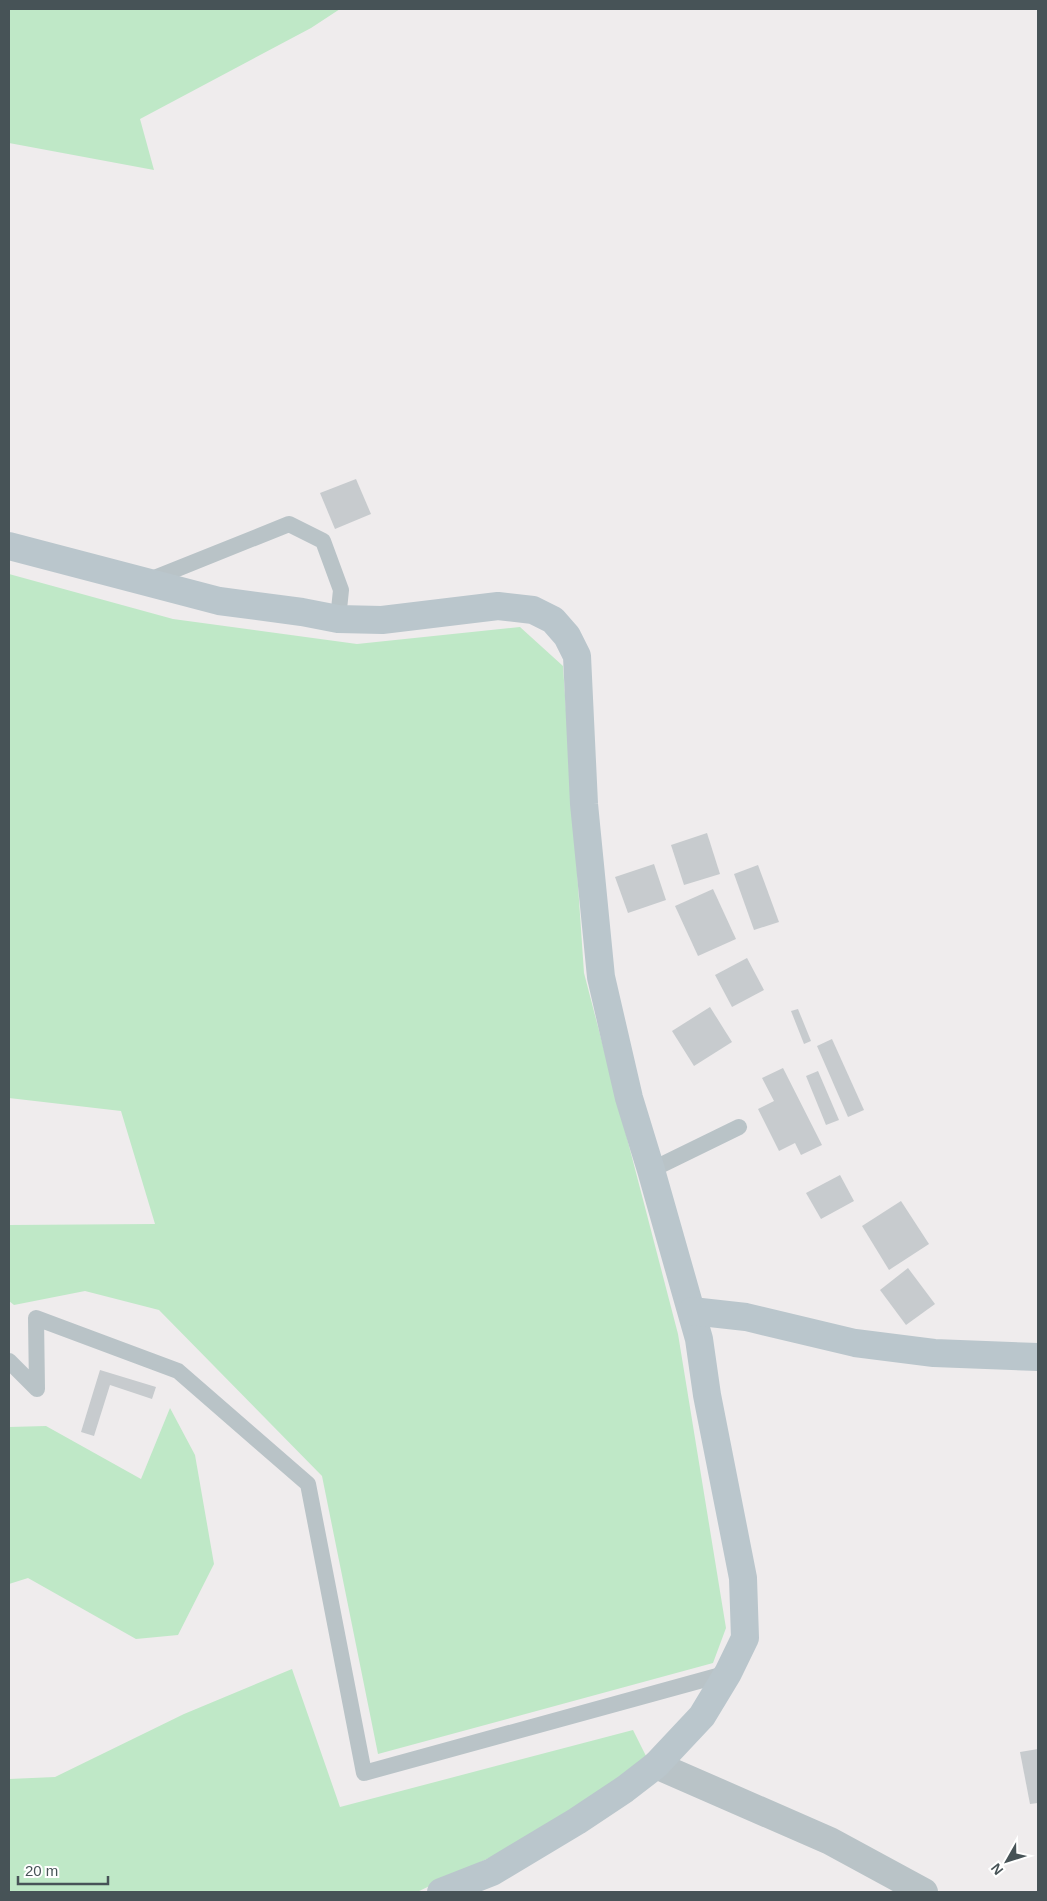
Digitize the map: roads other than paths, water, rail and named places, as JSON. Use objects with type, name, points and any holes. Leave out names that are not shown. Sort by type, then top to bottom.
[{"type":"street","points":[[9,546],[219,601],[302,612],[338,619],[382,620],[498,606],[533,610],[553,620],[568,636],[577,656],[584,804],[602,977],[629,1098],[699,1339],[707,1395],[743,1578],[745,1638],[728,1673],[702,1716],[656,1765],[626,1789],[577,1821],[492,1872],[441,1892]]},
{"type":"street","points":[[692,1311],[746,1317],[855,1344],[934,1353],[1038,1357]]},
{"type":"street","points":[[656,1765],[830,1841],[924,1892]]},
{"type":"lane","points":[[145,582],[289,524],[323,541],[341,590],[338,619]]},
{"type":"lane","points":[[651,1170],[740,1127]]},
{"type":"lane","points":[[9,1361],[37,1389],[36,1318],[178,1371],[308,1484],[364,1773],[728,1673]]}]
